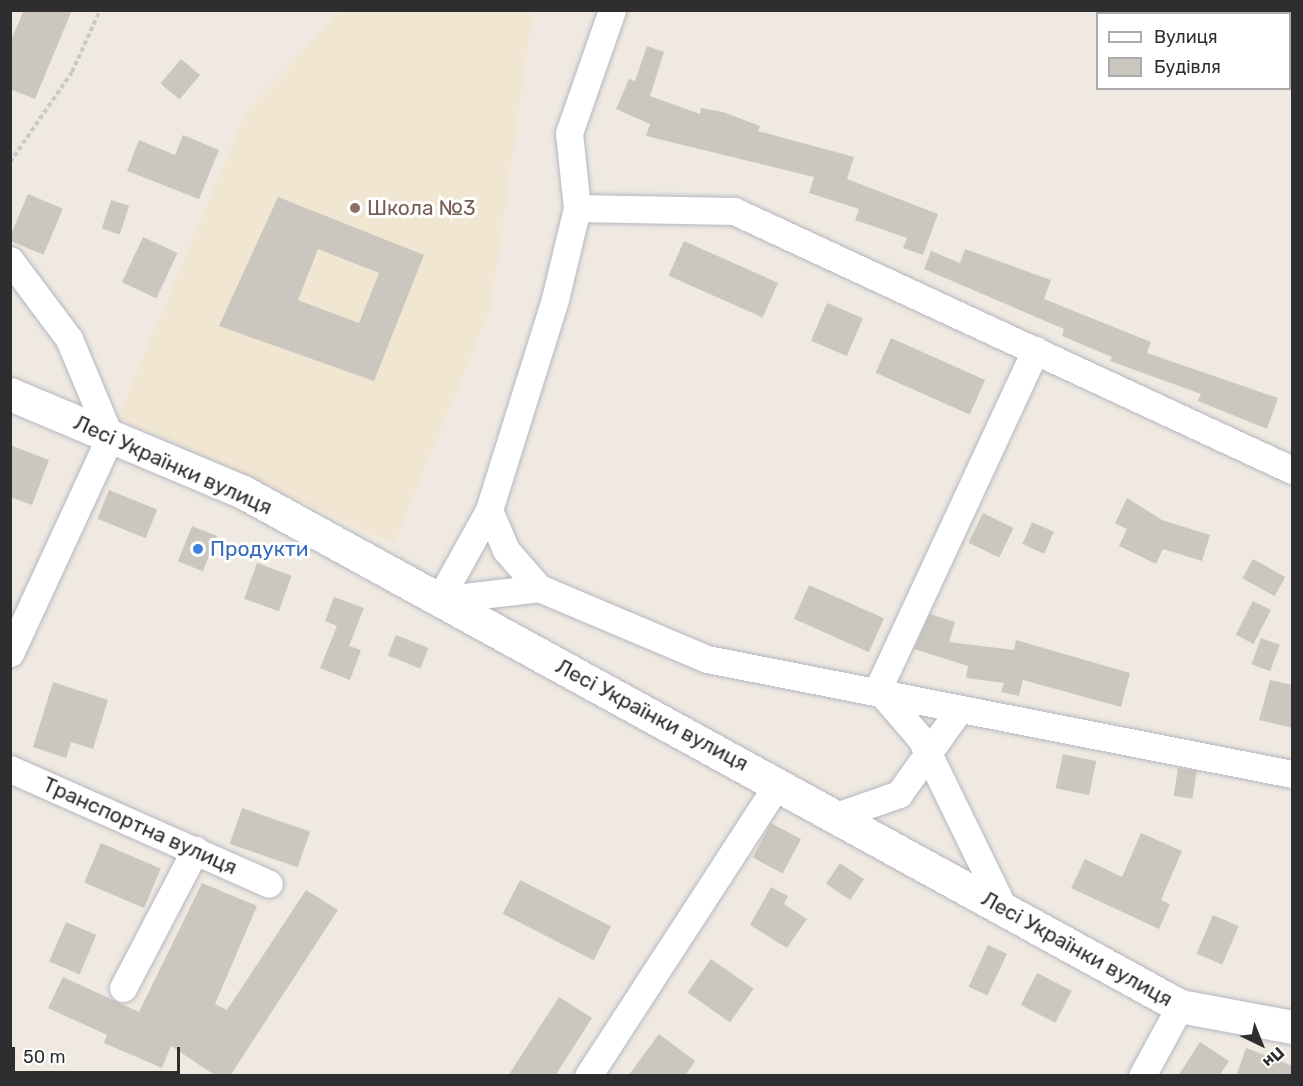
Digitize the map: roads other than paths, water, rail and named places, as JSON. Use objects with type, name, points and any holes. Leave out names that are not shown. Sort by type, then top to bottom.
[{"type":"street","points":[[439,600],[489,510],[555,299],[577,208],[569,133],[612,10]]},
{"type":"street","points":[[577,208],[734,211],[1293,470]]},
{"type":"street","points":[[10,260],[69,339],[110,437],[10,653]]},
{"type":"street","points":[[878,689],[1035,350]]},
{"type":"street","name":"Лесі Українки вулиця","points":[[10,394],[243,492],[778,783],[1180,1006],[1293,1027]]},
{"type":"street","points":[[489,510],[506,550],[539,588],[707,659],[878,689],[959,710],[1293,774]]},
{"type":"street","points":[[439,600],[539,588]]},
{"type":"street","points":[[878,689],[930,757],[1004,909]]},
{"type":"street","points":[[836,816],[900,794],[930,757],[959,710]]},
{"type":"street","name":"Транспортна вулиця","points":[[10,768],[269,884]]},
{"type":"street","points":[[588,1076],[778,783]]},
{"type":"street","points":[[123,988],[195,850]]},
{"type":"street","points":[[1142,1076],[1180,1006]]},
{"type":"place","name":"Школа №3","points":[[355,208]]},
{"type":"place","name":"Продукти","points":[[198,549]]}]
